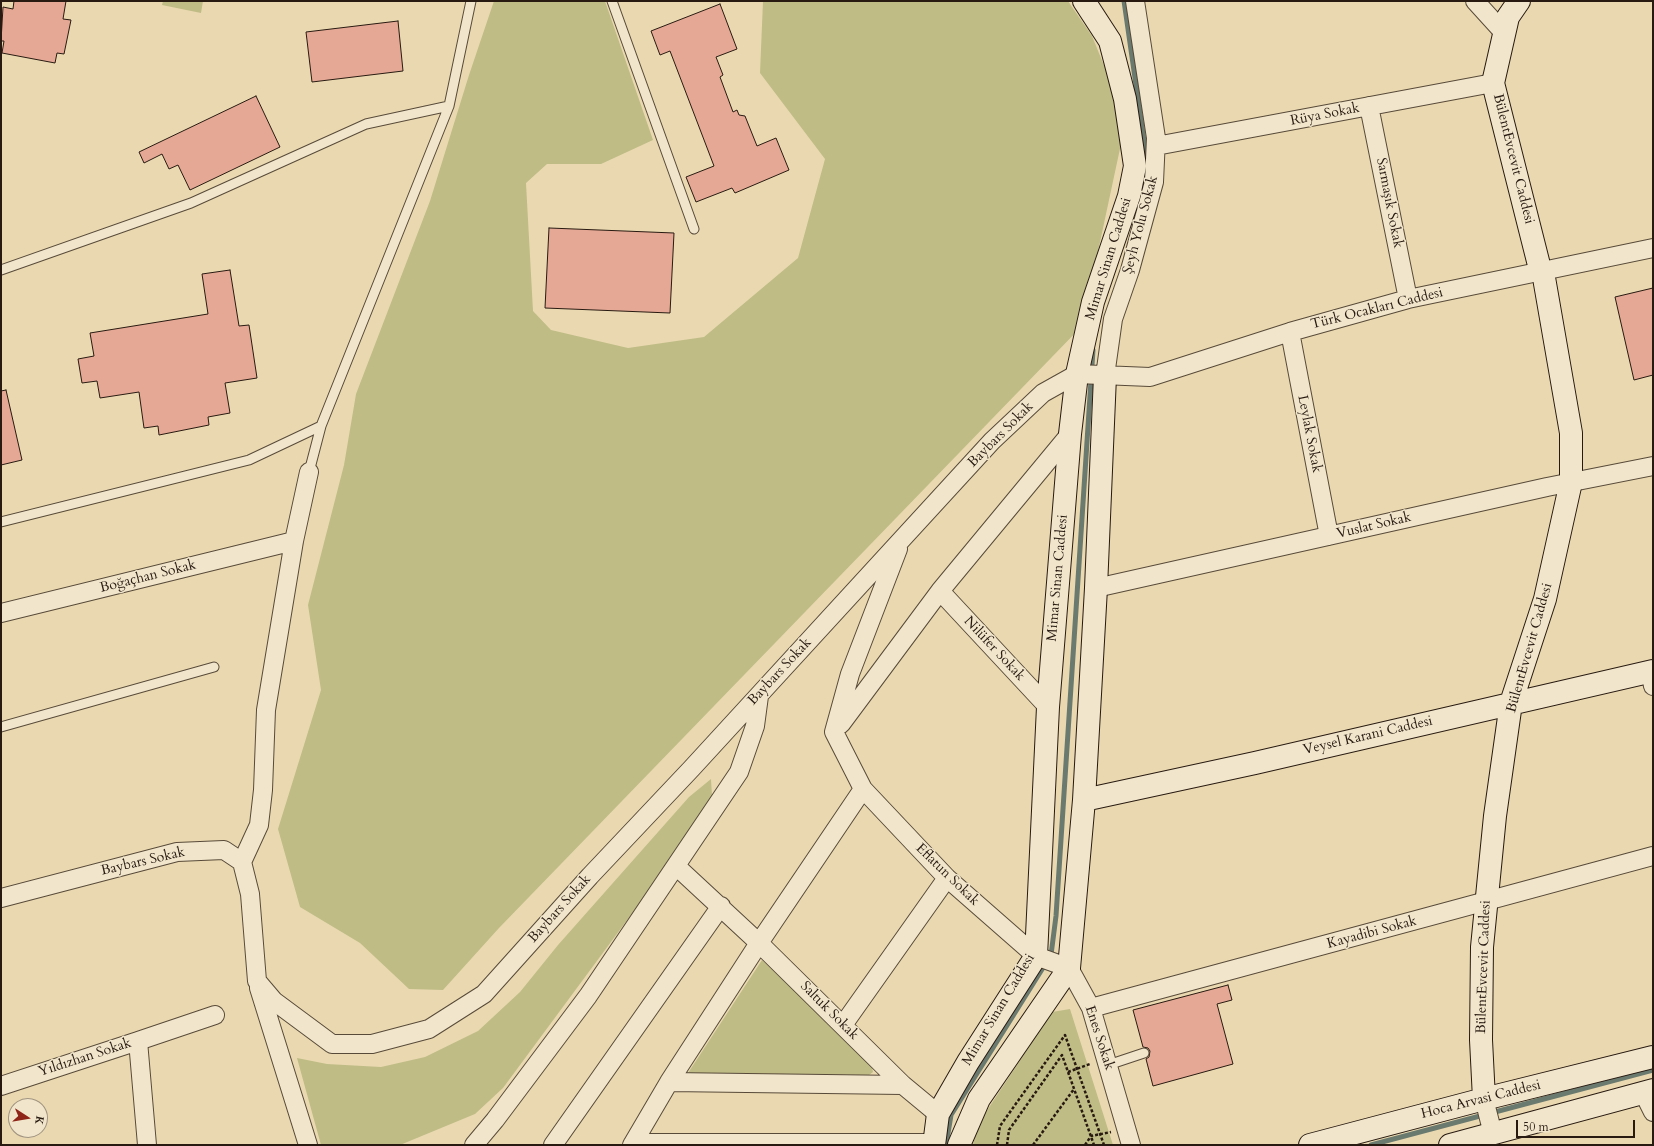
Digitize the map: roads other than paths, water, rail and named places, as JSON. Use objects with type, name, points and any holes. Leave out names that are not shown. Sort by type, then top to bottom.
[{"type":"street","name":"Mimar Sinan Caddesi","points":[[934,1144],[938,1114],[968,1062],[1036,956],[1048,706],[1070,434],[1077,374],[1093,302],[1128,196],[1135,166],[1125,99],[1110,41],[1084,1]]},
{"type":"street","name":"Şeyh Yolu Sokak","points":[[1104,376],[1113,319],[1130,270],[1154,182],[1156,146],[1135,1]]},
{"type":"street","points":[[1475,1],[1505,34]]},
{"type":"street","name":"BülentEvcevit Caddesi","points":[[1484,1099],[1481,1040],[1482,955],[1495,816],[1511,703],[1545,599],[1571,482],[1571,432],[1542,272],[1493,83],[1508,17],[1519,1]]},
{"type":"street","name":"Rüya Sokak","points":[[1156,146],[1493,83]]},
{"type":"street","name":"Sarmaşık Sokak","points":[[1369,106],[1408,299]]},
{"type":"street","name":"Türk Ocakları Caddesi","points":[[1077,374],[1150,377],[1290,332],[1408,299],[1653,248]]},
{"type":"street","name":"Leylak Sokak","points":[[1290,332],[1329,536]]},
{"type":"street","name":"Baybars Sokak","points":[[257,981],[274,1001],[332,1044],[372,1044],[429,1029],[484,994],[590,876],[759,696],[992,441],[1043,393],[1077,374]]},
{"type":"street","points":[[959,1145],[979,1099],[1069,968],[1084,800],[1096,588],[1104,376]]},
{"type":"street","points":[[834,732],[940,591],[1070,434]]},
{"type":"street","name":"Vuslat Sokak","points":[[1096,588],[1571,482],[1653,466]]},
{"type":"street","points":[[308,1145],[257,981],[250,894],[242,862],[259,825],[263,790],[266,710],[294,541],[309,472]]},
{"type":"street","name":"Boğaçhan Sokak","points":[[1,613],[294,541]]},
{"type":"street","points":[[834,732],[850,674],[901,541]]},
{"type":"street","name":"Nilüfer Sokak","points":[[940,591],[1048,706]]},
{"type":"street","name":"Veysel Karani Caddesi","points":[[1084,800],[1255,763],[1511,703],[1652,676]]},
{"type":"street","points":[[474,1145],[495,1120],[588,996],[739,772],[755,726],[759,696]]},
{"type":"street","name":"Eflatun Sokak","points":[[834,732],[863,789],[946,878],[1036,956]]},
{"type":"street","points":[[632,1144],[669,1082],[759,943],[863,789]]},
{"type":"street","name":"Baybars Sokak","points":[[1,898],[177,852],[224,850],[242,862]]},
{"type":"street","name":"Kayadibi Sokak","points":[[1091,1008],[1486,903],[1653,856]]},
{"type":"street","name":"Saltuk Sokak","points":[[676,866],[721,906],[904,1085],[938,1114]]},
{"type":"street","points":[[843,1025],[946,878]]},
{"type":"street","points":[[1,911],[30,891]]},
{"type":"street","points":[[552,1145],[721,906]]},
{"type":"street","points":[[1036,956],[1069,968]]},
{"type":"street","name":"Enes Sokak","points":[[1069,968],[1091,1008],[1129,1137]]},
{"type":"street","points":[[138,1041],[215,1015]]},
{"type":"street","name":"Yıldızhan Sokak","points":[[1,1086],[138,1041],[148,1145]]},
{"type":"street","name":"Hoca Arvasi Caddesi","points":[[1310,1145],[1484,1099],[1653,1057]]},
{"type":"street","points":[[669,1082],[904,1085]]},
{"type":"street","points":[[1450,1145],[1496,1139],[1648,1091],[1653,1112]]},
{"type":"street","points":[[1484,1099],[1496,1139]]},
{"type":"street","points":[[632,1144],[934,1144]]},
{"type":"lane","points":[[309,472],[321,426],[449,106],[472,1]]},
{"type":"lane","points":[[612,1],[694,229]]},
{"type":"lane","points":[[1,270],[191,203],[366,124],[449,106]]},
{"type":"lane","points":[[1,522],[249,460],[321,426]]},
{"type":"lane","points":[[1,727],[214,667]]},
{"type":"lane","points":[[1107,1062],[1144,1053]]},
{"type":"waterway","points":[[1124,1],[1146,155],[1142,193],[1135,213]]},
{"type":"waterway","points":[[946,1145],[951,1115],[1051,955],[1056,916],[1093,350]]},
{"type":"waterway","points":[[1371,1145],[1653,1070]]}]
